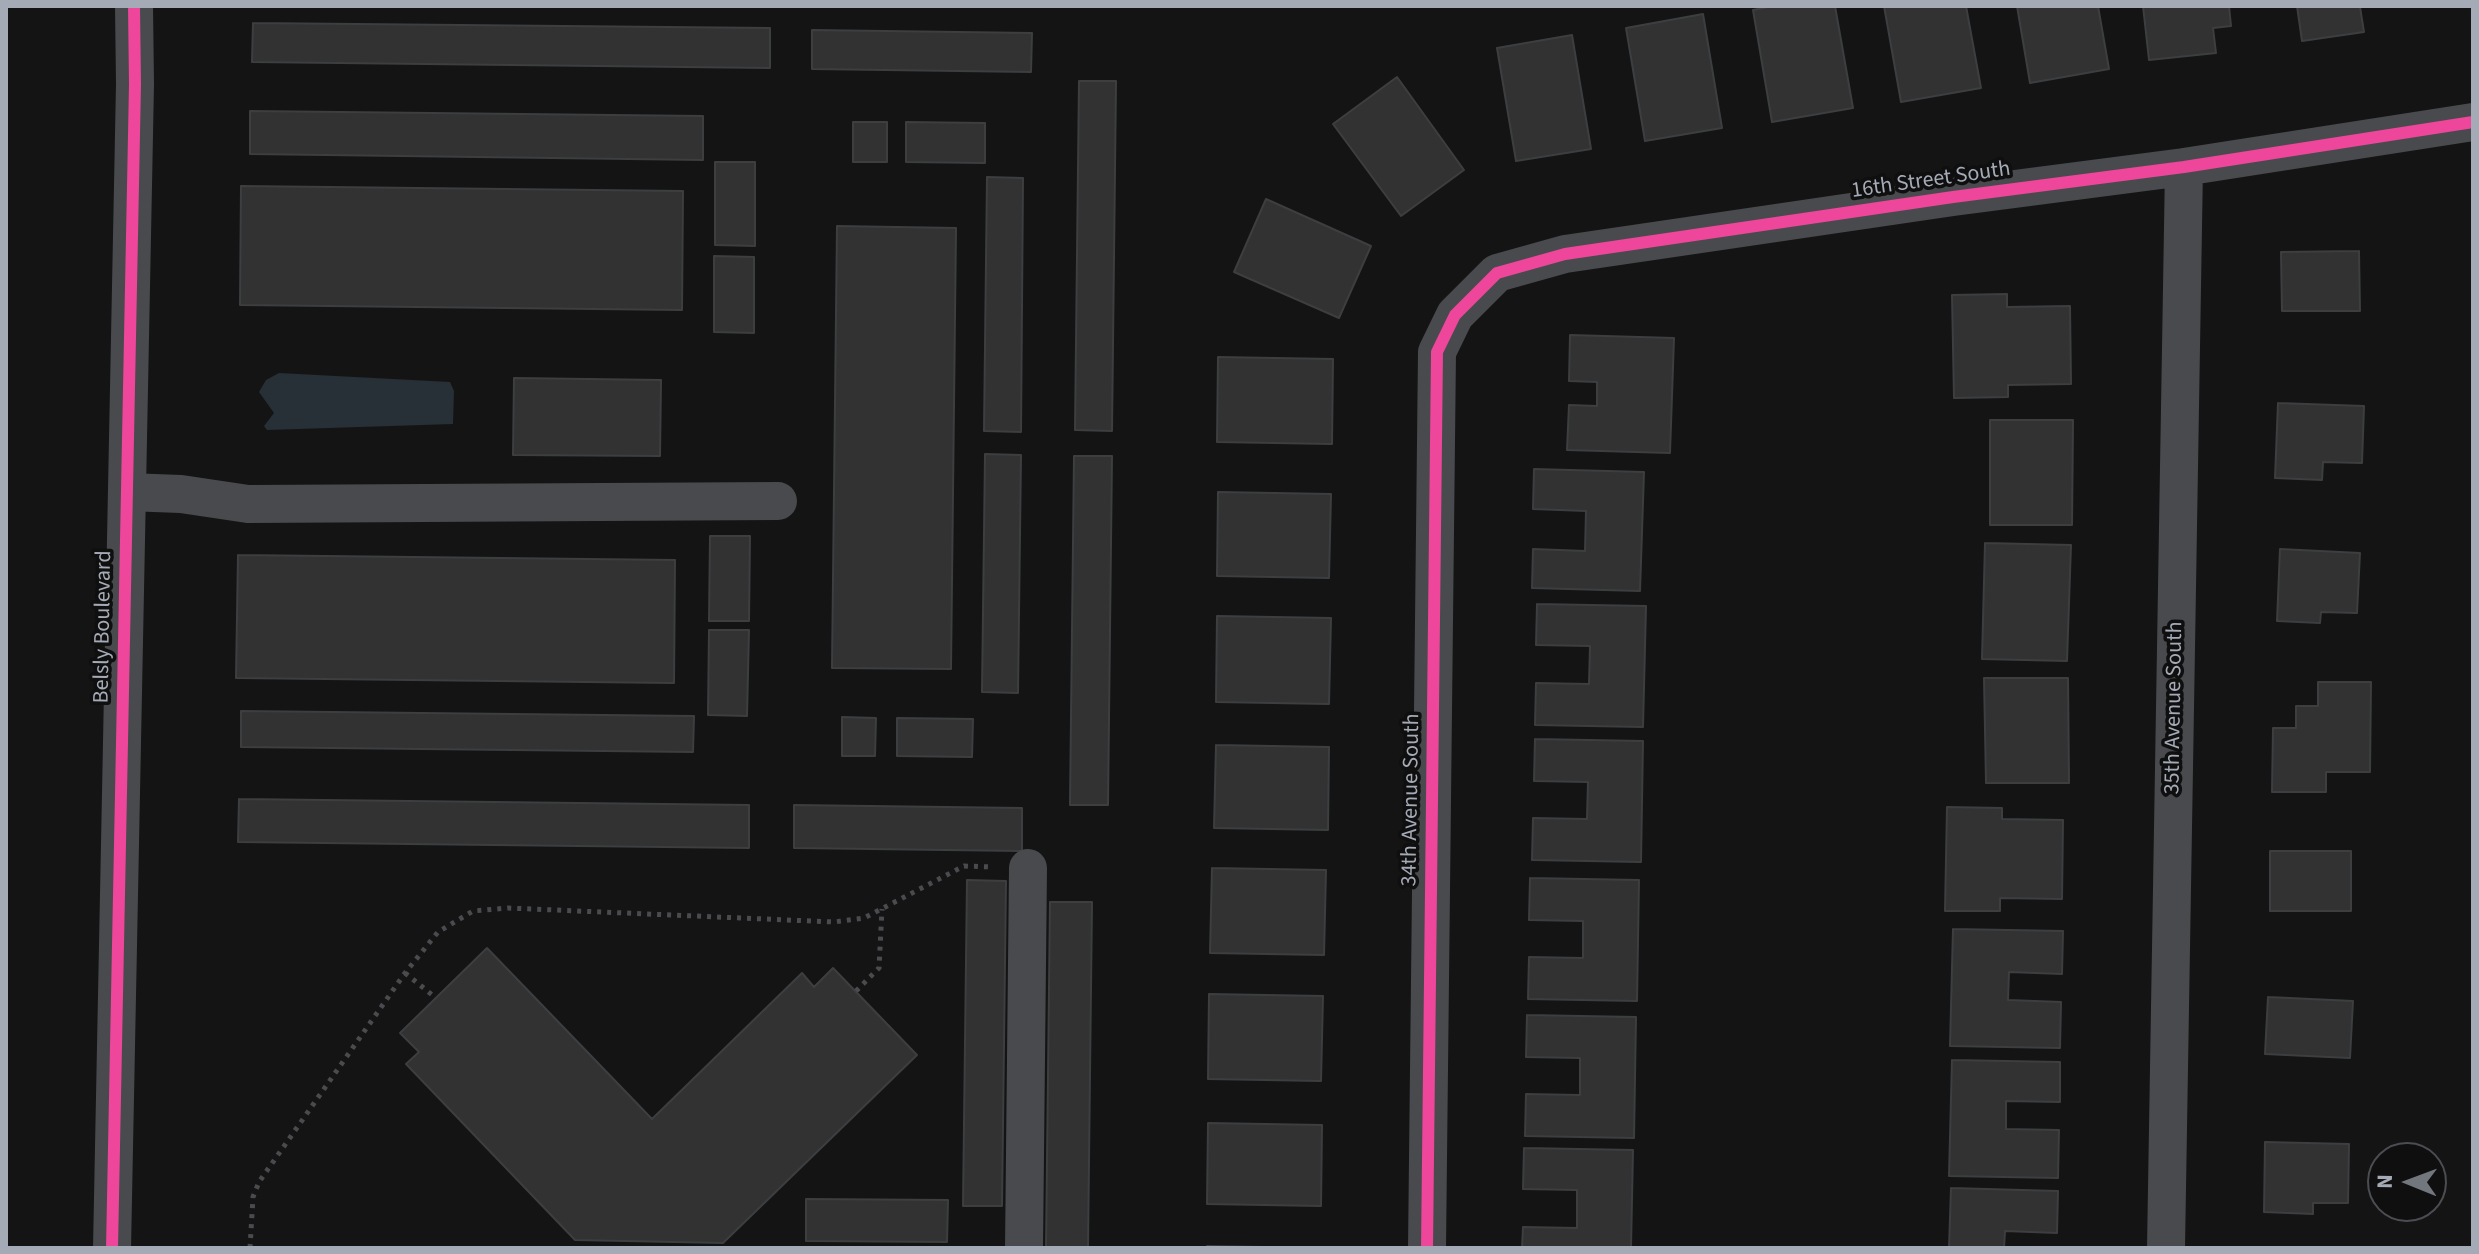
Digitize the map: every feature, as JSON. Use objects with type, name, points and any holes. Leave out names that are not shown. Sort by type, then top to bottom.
[{"type":"street","name":"Belsly Boulevard","points":[[112,1248],[134,6]]},
{"type":"street","name":"16th Street South","points":[[1437,352],[1455,315],[1497,273],[1565,254],[1953,197],[2184,167],[2473,122]]},
{"type":"street","name":"35th Avenue South","points":[[2166,1248],[2184,167]]},
{"type":"street","name":"34th Avenue South","points":[[1427,1248],[1437,352]]},
{"type":"street","points":[[127,492],[181,494],[248,504],[778,501]]},
{"type":"street","points":[[1024,1248],[1028,868]]},
{"type":"path","points":[[250,1248],[253,1197],[259,1182],[405,973],[438,932],[473,911],[508,908],[834,922],[864,918],[964,866],[1028,868]]},
{"type":"path","points":[[856,991],[879,968],[882,909]]},
{"type":"path","points":[[405,973],[436,998]]},
{"type":"shaded area","points":[[279,373],[450,382],[454,391],[453,424],[267,430],[264,426],[274,413],[259,392],[266,380]]},
{"type":"building","points":[[1773,6],[1835,6],[1853,108],[1772,122],[1753,10]]},
{"type":"building","points":[[1884,6],[1966,6],[1981,88],[1901,102]]},
{"type":"building","points":[[2017,6],[2098,6],[2109,69],[2030,83]]},
{"type":"building","points":[[2143,6],[2229,6],[2231,26],[2213,28],[2216,53],[2149,60]]},
{"type":"building","points":[[2297,6],[2365,6],[2360,7],[2364,32],[2302,41]]},
{"type":"building","points":[[1703,14],[1722,128],[1645,141],[1626,28]]},
{"type":"building","points":[[253,23],[770,28],[770,68],[252,62]]},
{"type":"building","points":[[812,30],[1032,33],[1031,72],[812,69]]},
{"type":"building","points":[[1572,35],[1591,149],[1516,161],[1497,48]]},
{"type":"building","points":[[1397,77],[1464,170],[1401,216],[1333,124]]},
{"type":"building","points":[[1079,81],[1116,81],[1112,431],[1075,430]]},
{"type":"building","points":[[250,111],[703,116],[703,160],[250,154]]},
{"type":"building","points":[[853,122],[887,122],[887,162],[853,162]]},
{"type":"building","points":[[906,122],[985,123],[985,163],[906,162]]},
{"type":"building","points":[[715,162],[755,162],[755,246],[715,245]]},
{"type":"building","points":[[987,177],[1023,178],[1021,432],[984,431]]},
{"type":"building","points":[[241,186],[683,191],[682,310],[240,305]]},
{"type":"building","points":[[1266,199],[1371,246],[1339,318],[1234,272]]},
{"type":"building","points":[[837,226],[956,228],[951,669],[832,668]]},
{"type":"building","points":[[2359,251],[2360,311],[2282,311],[2281,252]]},
{"type":"building","points":[[714,256],[754,257],[754,333],[714,332]]},
{"type":"building","points":[[2007,294],[2007,307],[2070,306],[2071,384],[2008,385],[2008,397],[1954,398],[1952,295]]},
{"type":"building","points":[[1570,335],[1674,338],[1670,453],[1567,450],[1569,405],[1597,406],[1597,382],[1569,381]]},
{"type":"building","points":[[1218,357],[1333,359],[1332,444],[1217,442]]},
{"type":"building","points":[[514,378],[661,380],[660,456],[513,455]]},
{"type":"building","points":[[2278,403],[2364,406],[2362,463],[2323,462],[2322,480],[2275,478]]},
{"type":"building","points":[[1990,420],[2073,420],[2072,525],[1990,525]]},
{"type":"building","points":[[985,454],[1021,455],[1018,693],[982,692]]},
{"type":"building","points":[[1074,456],[1112,456],[1108,805],[1070,805]]},
{"type":"building","points":[[1534,469],[1644,472],[1640,591],[1532,588],[1533,549],[1585,551],[1586,511],[1533,509]]},
{"type":"building","points":[[1218,492],[1331,494],[1329,578],[1217,576]]},
{"type":"building","points":[[710,536],[750,536],[749,621],[709,621]]},
{"type":"building","points":[[1985,543],[2071,545],[2067,661],[1982,659]]},
{"type":"building","points":[[2280,549],[2360,553],[2357,613],[2321,612],[2320,623],[2277,621]]},
{"type":"building","points":[[238,555],[675,560],[674,683],[236,678]]},
{"type":"building","points":[[1537,604],[1646,606],[1643,727],[1535,725],[1536,683],[1589,684],[1590,646],[1536,645]]},
{"type":"building","points":[[1217,616],[1331,618],[1329,704],[1216,702]]},
{"type":"building","points":[[709,630],[749,630],[747,716],[708,715]]},
{"type":"building","points":[[1984,678],[2068,678],[2069,783],[1986,783]]},
{"type":"building","points":[[2318,682],[2371,682],[2370,772],[2326,772],[2326,792],[2272,792],[2273,728],[2296,728],[2296,706],[2318,706]]},
{"type":"building","points":[[241,711],[694,716],[693,752],[241,747]]},
{"type":"building","points":[[842,717],[876,718],[875,756],[842,756]]},
{"type":"building","points":[[897,718],[973,719],[972,757],[897,756]]},
{"type":"building","points":[[1535,739],[1643,741],[1641,862],[1532,860],[1533,818],[1587,819],[1588,782],[1534,781]]},
{"type":"building","points":[[1216,745],[1329,747],[1328,830],[1214,828]]},
{"type":"building","points":[[239,799],[749,805],[749,848],[238,842]]},
{"type":"building","points":[[794,805],[1022,808],[1022,851],[794,848]]},
{"type":"building","points":[[1947,807],[2002,808],[2002,819],[2063,820],[2062,899],[2000,898],[2000,911],[1945,911]]},
{"type":"building","points":[[2270,851],[2351,851],[2351,911],[2270,911]]},
{"type":"building","points":[[1212,868],[1326,870],[1324,955],[1210,953]]},
{"type":"building","points":[[1530,878],[1639,880],[1637,1001],[1528,999],[1529,957],[1583,958],[1583,921],[1529,920]]},
{"type":"building","points":[[967,880],[1006,881],[1002,1206],[963,1206]]},
{"type":"building","points":[[1050,902],[1092,902],[1088,1248],[1046,1248]]},
{"type":"building","points":[[1953,929],[2063,931],[2062,974],[2009,972],[2008,1000],[2061,1002],[2060,1048],[1950,1046]]},
{"type":"building","points":[[487,948],[652,1119],[802,973],[814,987],[833,968],[917,1055],[723,1243],[575,1240],[406,1064],[419,1052],[400,1033]]},
{"type":"building","points":[[1209,994],[1323,996],[1321,1081],[1208,1079]]},
{"type":"building","points":[[2268,997],[2353,1001],[2350,1058],[2265,1054]]},
{"type":"building","points":[[1527,1015],[1636,1017],[1634,1138],[1525,1136],[1526,1094],[1580,1095],[1580,1058],[1526,1057]]},
{"type":"building","points":[[1952,1060],[2060,1062],[2060,1102],[2006,1101],[2006,1129],[2059,1130],[2058,1178],[1949,1176]]},
{"type":"building","points":[[1208,1123],[1322,1125],[1321,1206],[1207,1204]]},
{"type":"building","points":[[2265,1142],[2349,1144],[2348,1203],[2313,1203],[2313,1214],[2264,1212]]},
{"type":"building","points":[[1524,1148],[1633,1150],[1631,1248],[1522,1248],[1523,1227],[1577,1228],[1577,1190],[1523,1189]]},
{"type":"building","points":[[1951,1188],[2058,1191],[2057,1233],[2005,1231],[2004,1248],[1949,1248]]},
{"type":"building","points":[[806,1199],[948,1200],[947,1242],[806,1241]]},
{"type":"building","points":[[1207,1246],[1319,1248],[1207,1248]]},
{"type":"cycle path","points":[[112,1248],[134,6]]},
{"type":"cycle path","points":[[1427,1248],[1437,352],[1455,315],[1497,273],[1565,254],[1953,197],[2184,167],[2473,122]]}]
